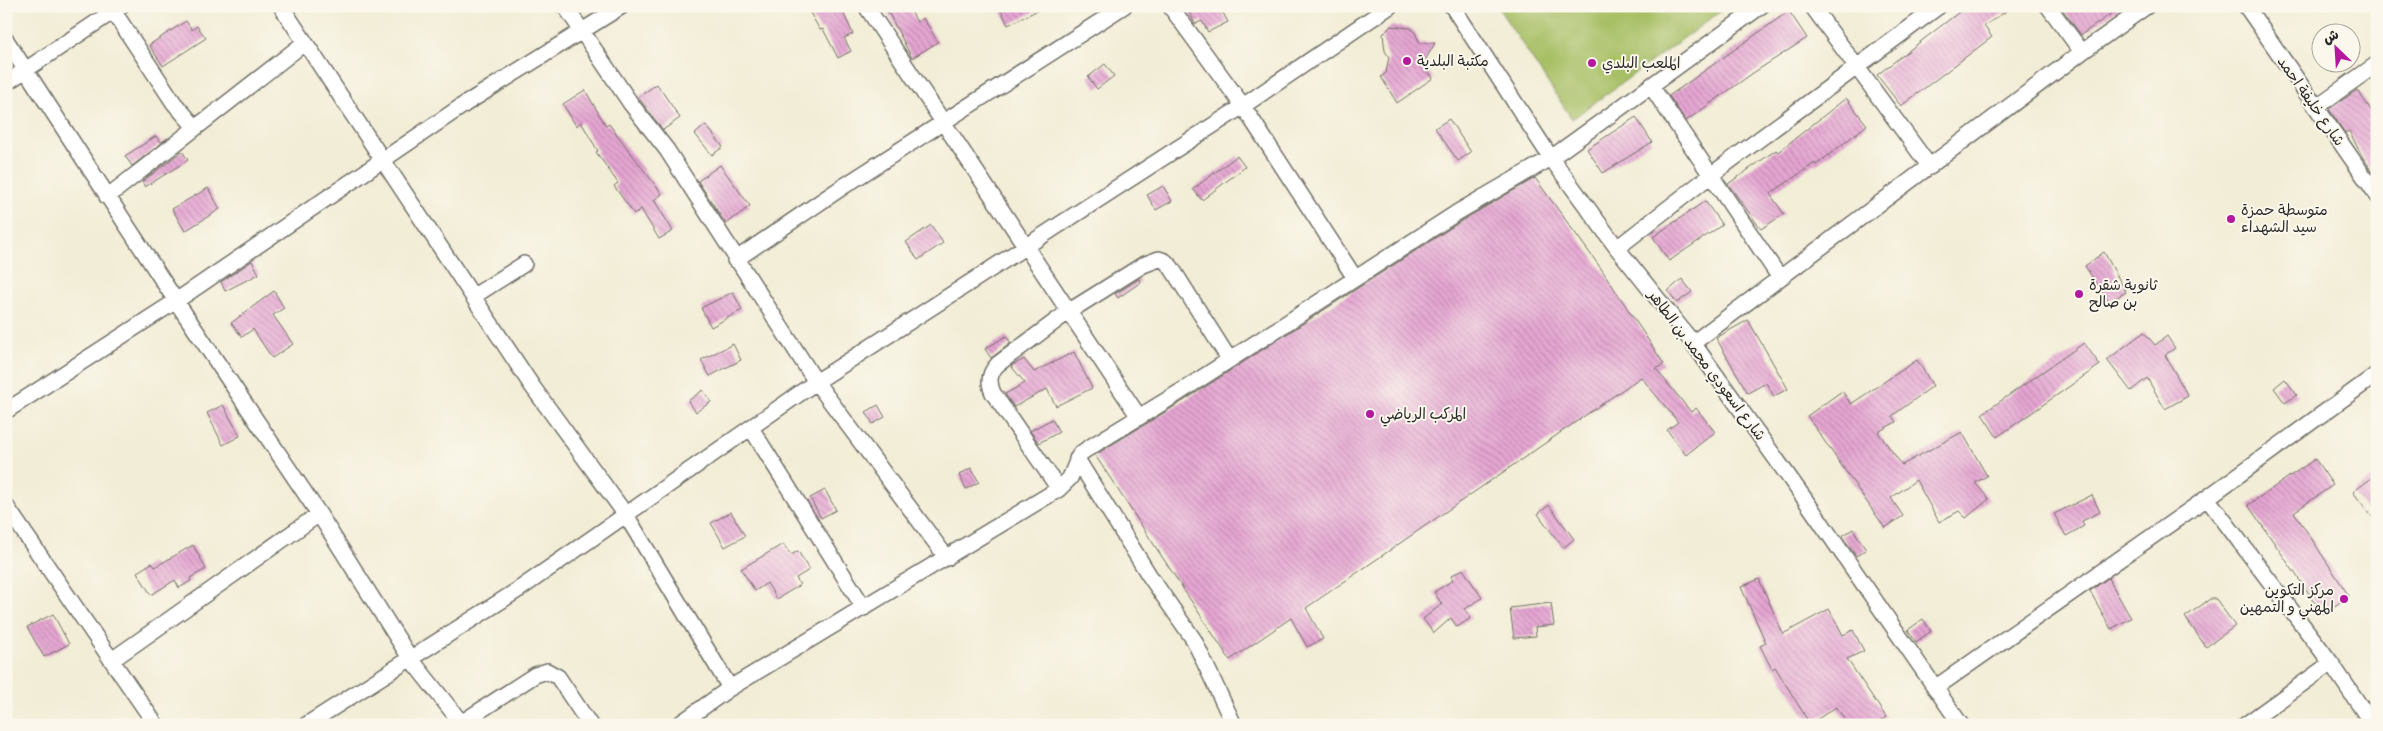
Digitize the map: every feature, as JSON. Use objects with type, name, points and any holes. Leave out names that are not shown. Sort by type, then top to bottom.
[{"type":"street","points":[[281,6],[304,44],[474,296],[532,386],[626,515],[730,688]]},
{"type":"street","points":[[565,6],[631,104],[667,150],[735,260],[816,382],[947,558]]},
{"type":"street","points":[[6,411],[176,301],[465,104],[622,6]]},
{"type":"street","points":[[866,6],[1026,245],[1068,312],[1140,417]]},
{"type":"street","points":[[735,260],[1124,6]]},
{"type":"street","points":[[1170,6],[1243,106],[1355,278]]},
{"type":"street","points":[[306,725],[518,590],[816,382],[1243,106],[1390,6]]},
{"type":"street","name":"شارع اسعودي محمد بن الطاهر","points":[[1452,6],[1551,158],[1617,248],[1693,343],[1804,498],[1961,725]]},
{"type":"street","points":[[678,725],[730,688],[1059,489],[1070,478],[1076,460],[1087,449],[1140,417],[1458,212],[1551,158],[1761,6]]},
{"type":"street","points":[[1812,6],[1930,166]]},
{"type":"street","points":[[1617,248],[1711,175],[1940,6]]},
{"type":"street","points":[[2048,6],[2082,52]]},
{"type":"street","points":[[1693,343],[2082,52],[2147,6]]},
{"type":"street","name":"شارع خليفة احمد","points":[[2246,6],[2377,195]]},
{"type":"street","points":[[6,83],[115,8],[174,103],[195,127]]},
{"type":"street","points":[[6,40],[107,197],[319,514],[410,658],[462,724],[528,680],[548,671],[558,678],[590,725]]},
{"type":"street","points":[[107,197],[304,44]]},
{"type":"street","points":[[2316,107],[2377,64]]},
{"type":"street","points":[[1651,86],[1780,278]]},
{"type":"street","points":[[1059,489],[989,384],[992,370],[998,364],[1068,312],[1143,266],[1159,259],[1171,267],[1229,359]]},
{"type":"street","points":[[474,296],[524,264]]},
{"type":"street","points":[[1935,688],[2207,498],[2377,374]]},
{"type":"street","points":[[751,428],[864,608]]},
{"type":"street","points":[[1076,460],[1149,575],[1194,640],[1234,725]]},
{"type":"street","points":[[2207,498],[2331,664],[2373,725]]},
{"type":"street","points":[[6,506],[156,725]]},
{"type":"street","points":[[112,660],[319,514]]},
{"type":"street","points":[[2245,725],[2331,664]]},
{"type":"green space","name":"الملعب البلدي","points":[[1497,6],[1728,6],[1572,119]]},
{"type":"building","points":[[818,6],[840,6],[853,34],[844,38],[851,51],[838,58],[823,29],[820,30],[809,11]]},
{"type":"building","points":[[885,6],[908,6],[917,22],[923,18],[938,42],[912,58]]},
{"type":"building","points":[[999,6],[1046,6],[1008,25]]},
{"type":"building","points":[[1195,6],[1231,6],[1222,11],[1228,22],[1208,32],[1202,21],[1195,24],[1189,12],[1196,8]]},
{"type":"building","points":[[1967,6],[2014,6],[1984,26],[1992,37],[1901,106],[1877,75]]},
{"type":"building","points":[[2060,6],[2122,6],[2081,35]]},
{"type":"building","points":[[1789,11],[1807,38],[1753,73],[1686,121],[1669,96]]},
{"type":"building","points":[[186,21],[192,30],[197,26],[206,38],[163,66],[149,45]]},
{"type":"building","name":"مكتبة البلدية","points":[[1391,26],[1410,28],[1414,31],[1420,43],[1435,43],[1423,64],[1433,78],[1397,103],[1381,77],[1386,73],[1389,57],[1385,51],[1383,34]]},
{"type":"building","points":[[1105,64],[1114,76],[1097,89],[1088,77]]},
{"type":"building","points":[[657,84],[680,118],[663,130],[638,97]]},
{"type":"building","points":[[585,90],[606,126],[609,124],[662,194],[654,200],[673,231],[659,239],[641,209],[634,214],[614,186],[618,183],[596,152],[598,151],[581,122],[576,126],[563,104]]},
{"type":"building","points":[[2357,90],[2377,118],[2377,178],[2362,156],[2349,131],[2345,133],[2329,109]]},
{"type":"building","points":[[1846,98],[1867,125],[1816,165],[1815,163],[1770,194],[1784,214],[1761,229],[1728,184],[1776,150],[1778,152]]},
{"type":"building","points":[[1636,117],[1652,142],[1603,173],[1587,149]]},
{"type":"building","points":[[1449,119],[1471,152],[1458,161],[1435,128]]},
{"type":"building","points":[[706,125],[723,147],[712,155],[695,134]]},
{"type":"building","points":[[156,136],[161,142],[168,138],[132,166],[125,156]]},
{"type":"building","points":[[182,151],[188,160],[145,187],[142,182]]},
{"type":"building","points":[[1237,156],[1245,167],[1202,200],[1193,189]]},
{"type":"building","points":[[720,165],[750,206],[726,224],[698,181]]},
{"type":"building","name":"المركب الرياضي","points":[[1535,178],[1600,267],[1664,364],[1656,369],[1691,412],[1696,408],[1715,432],[1686,455],[1667,430],[1678,422],[1641,377],[1306,608],[1323,639],[1307,647],[1291,618],[1230,660],[1095,455],[1185,400],[1463,220]]},
{"type":"building","points":[[1163,186],[1172,201],[1156,210],[1147,195]]},
{"type":"building","points":[[208,188],[220,209],[185,231],[172,209]]},
{"type":"building","points":[[1705,201],[1722,225],[1669,261],[1653,237]]},
{"type":"building","points":[[931,225],[943,243],[918,260],[906,242]]},
{"type":"building","points":[[2104,252],[2126,292],[2109,302],[2085,266]]},
{"type":"building","points":[[252,261],[259,274],[225,291],[221,282]]},
{"type":"building","points":[[1139,279],[1141,282],[1118,298],[1115,294]]},
{"type":"building","points":[[1682,279],[1692,292],[1677,303],[1668,291]]},
{"type":"building","points":[[274,291],[284,308],[273,315],[293,344],[272,358],[253,329],[242,337],[231,323]]},
{"type":"building","points":[[733,292],[742,310],[711,327],[701,308]]},
{"type":"building","points":[[1748,320],[1788,389],[1774,396],[1766,383],[1748,393],[1716,338]]},
{"type":"building","points":[[2144,332],[2155,345],[2167,336],[2175,348],[2165,355],[2188,396],[2165,409],[2147,378],[2131,391],[2107,360]]},
{"type":"building","points":[[1006,336],[1011,343],[991,358],[985,349]]},
{"type":"building","points":[[2084,343],[2100,365],[1997,437],[1982,414]]},
{"type":"building","points":[[733,344],[741,360],[710,376],[701,360]]},
{"type":"building","points":[[1074,352],[1092,388],[1056,406],[1047,389],[1014,407],[1005,394],[1025,383],[1011,366],[1024,359],[1034,372]]},
{"type":"building","points":[[1917,360],[1933,386],[1892,416],[1896,422],[1878,432],[1902,465],[1962,432],[1987,476],[1975,483],[1989,499],[1966,518],[1959,511],[1939,522],[1916,480],[1891,498],[1903,516],[1885,528],[1807,416],[1842,391],[1851,404]]},
{"type":"building","points":[[2285,379],[2297,395],[2285,403],[2274,388]]},
{"type":"building","points":[[703,390],[711,402],[696,412],[688,401]]},
{"type":"building","points":[[223,405],[240,436],[223,445],[207,413]]},
{"type":"building","points":[[878,405],[885,417],[873,424],[866,412]]},
{"type":"building","points":[[1052,419],[1059,432],[1039,443],[1030,431]]},
{"type":"building","points":[[2315,459],[2333,485],[2294,512],[2349,596],[2323,614],[2248,505]]},
{"type":"building","points":[[971,468],[979,482],[966,489],[959,475]]},
{"type":"building","points":[[2377,474],[2377,523],[2353,492]]},
{"type":"building","points":[[825,490],[836,510],[821,518],[810,498]]},
{"type":"building","points":[[2092,495],[2100,512],[2082,521],[2084,526],[2066,536],[2054,514]]},
{"type":"building","points":[[1549,505],[1574,539],[1563,548],[1538,514]]},
{"type":"building","points":[[731,512],[745,536],[725,547],[711,523]]},
{"type":"building","points":[[1853,529],[1866,550],[1856,556],[1842,536]]},
{"type":"building","points":[[783,544],[791,555],[798,551],[809,570],[796,578],[800,585],[777,599],[767,583],[755,591],[741,569]]},
{"type":"building","points":[[193,545],[206,569],[190,578],[191,581],[179,588],[175,580],[151,595],[137,572],[152,563],[155,567]]},
{"type":"building","points":[[1463,569],[1482,598],[1465,609],[1471,618],[1457,627],[1451,618],[1434,633],[1423,619],[1442,604],[1434,592],[1453,580],[1451,576]]},
{"type":"building","points":[[2108,578],[2131,618],[2111,629],[2090,591]]},
{"type":"building","points":[[1759,579],[1783,634],[1829,609],[1843,635],[1853,630],[1864,651],[1847,659],[1886,717],[1876,725],[1849,725],[1836,707],[1810,724],[1775,667],[1772,669],[1760,646],[1766,643],[1741,587]]},
{"type":"building","points":[[2210,599],[2216,599],[2235,626],[2206,647],[2185,617]]},
{"type":"building","points":[[1551,603],[1554,625],[1535,627],[1536,636],[1514,638],[1510,608]]},
{"type":"building","points":[[53,614],[69,644],[44,657],[27,627]]},
{"type":"building","points":[[1923,619],[1931,631],[1916,642],[1908,630]]},
{"type":"place","name":"مكتبة البلدية","points":[[1407,61]]},
{"type":"place","name":"الملعب البلدي","points":[[1592,63]]},
{"type":"place","name":"متوسطة حمزة سيد الشهداء","points":[[2231,219]]},
{"type":"place","name":"ثانوية شقرة بن صالح","points":[[2079,294]]},
{"type":"place","name":"المركب الرياضي","points":[[1370,414]]},
{"type":"place","name":"مركز التكوين المهني و التمهين","points":[[2344,599]]}]
